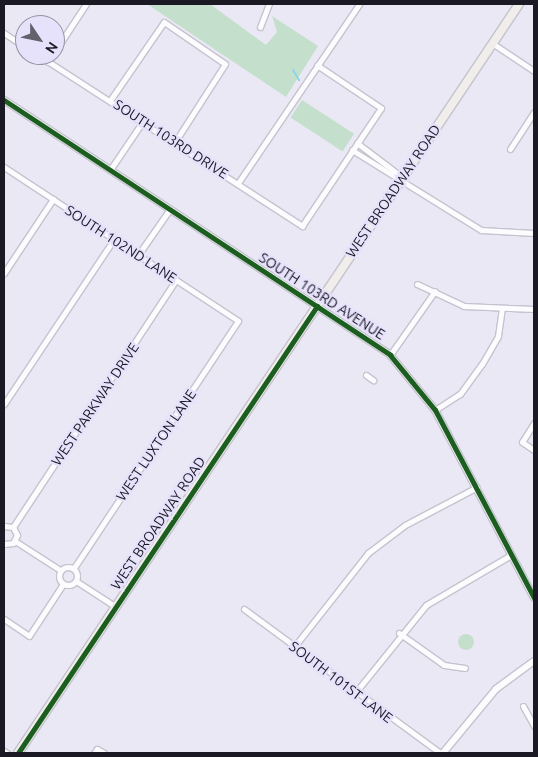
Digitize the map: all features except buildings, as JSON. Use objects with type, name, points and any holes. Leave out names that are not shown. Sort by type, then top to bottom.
[{"type":"main road","name":"WEST BROADWAY ROAD","points":[[18,753],[519,4]]},
{"type":"street","points":[[65,36],[86,4]]},
{"type":"street","points":[[260,27],[269,4]]},
{"type":"street","points":[[238,183],[359,4]]},
{"type":"street","points":[[111,99],[164,22],[225,64],[175,142]]},
{"type":"street","points":[[4,33],[15,40]]},
{"type":"street","points":[[492,43],[534,71]]},
{"type":"street","name":"SOUTH 103RD DRIVE","points":[[53,65],[111,99],[302,226],[352,150]]},
{"type":"street","points":[[317,65],[381,108],[352,150],[402,178],[481,230],[534,233]]},
{"type":"street","name":"SOUTH 103RD AVENUE","points":[[4,100],[390,355],[435,410],[534,598]]},
{"type":"street","points":[[510,149],[534,112]]},
{"type":"street","points":[[110,170],[142,121]]},
{"type":"street","points":[[357,143],[402,178]]},
{"type":"street","name":"SOUTH 102ND LANE","points":[[4,167],[238,321]]},
{"type":"street","points":[[4,273],[53,199]]},
{"type":"street","points":[[138,255],[170,209]]},
{"type":"street","points":[[4,404],[114,239]]},
{"type":"street","name":"WEST PARKWAY DRIVE","points":[[13,527],[176,280]]},
{"type":"street","points":[[417,284],[464,306],[534,309]]},
{"type":"street","points":[[390,355],[435,291]]},
{"type":"street","points":[[435,410],[460,394],[482,364],[498,336],[502,308]]},
{"type":"street","name":"WEST LUXTON LANE","points":[[74,568],[238,321]]},
{"type":"street","points":[[366,375],[373,380]]},
{"type":"street","points":[[534,423],[522,442],[534,450]]},
{"type":"street","points":[[294,646],[368,553],[405,524],[476,487]]},
{"type":"street","points":[[4,526],[13,527],[15,541]]},
{"type":"street","points":[[4,544],[15,541],[60,570],[74,568],[76,581]]},
{"type":"street","points":[[355,693],[399,633],[444,591],[511,555]]},
{"type":"street","points":[[60,570],[63,584]]},
{"type":"street","points":[[4,619],[28,636],[63,584],[76,581],[116,607]]},
{"type":"street","name":"SOUTH 101ST LANE","points":[[244,609],[355,693],[441,753]]},
{"type":"street","points":[[399,633],[444,665],[465,668]]},
{"type":"street","points":[[441,753],[496,689],[534,661]]},
{"type":"street","points":[[523,706],[534,726]]},
{"type":"street","points":[[96,751],[104,753]]},
{"type":"green space","points":[[147,4],[210,4],[266,45],[277,32],[272,16],[318,46],[286,97]]},
{"type":"green space","points":[[302,100],[354,134],[343,151],[291,118]]},
{"type":"green space","points":[[466,634],[474,642],[466,650],[458,642]]},
{"type":"waterway","points":[[293,70],[299,80]]},
{"type":"cycle path","points":[[4,100],[390,355],[435,410],[534,598]]},
{"type":"cycle path","points":[[18,753],[317,306]]}]
